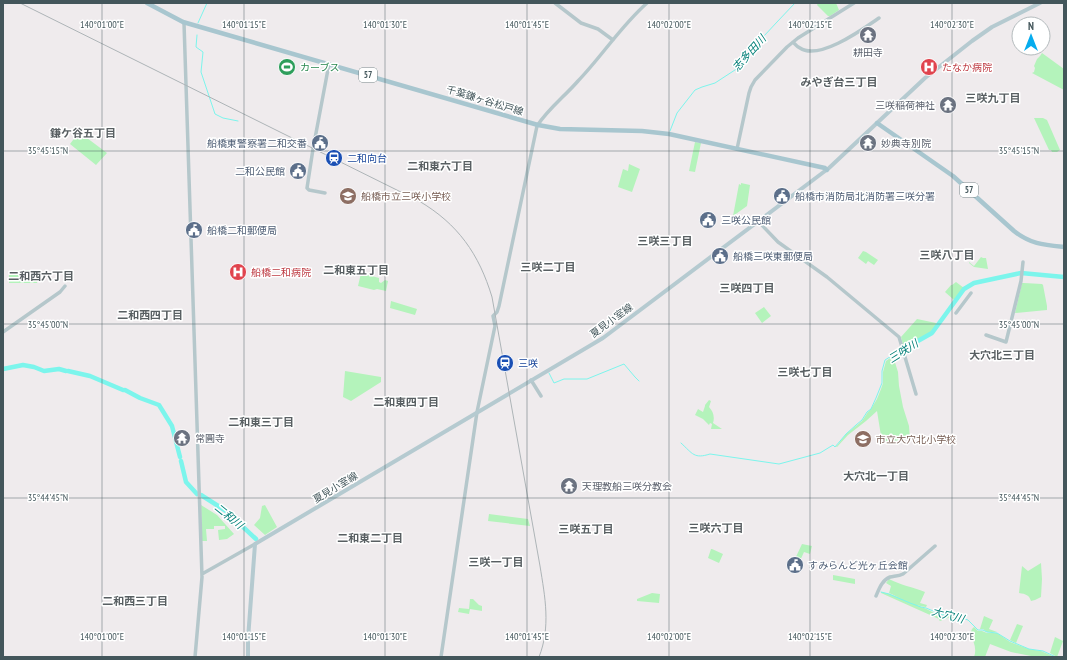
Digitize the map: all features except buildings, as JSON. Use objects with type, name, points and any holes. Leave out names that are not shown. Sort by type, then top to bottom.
[{"type":"main road","name":"千葉鎌ヶ谷松戸線","points":[[147,3],[179,20],[197,26],[538,125],[560,129],[650,132],[677,136],[824,168],[827,170]]},
{"type":"main road","name":"夏見小室線","points":[[255,544],[603,338],[827,170],[925,78],[972,41],[992,27],[1040,3]]},
{"type":"main road","name":"57","points":[[877,123],[954,176],[1023,238],[1036,244],[1064,247]]},
{"type":"main road","points":[[248,657],[255,544]]},
{"type":"street","points":[[555,3],[581,23],[598,29],[613,40]]},
{"type":"street","points":[[441,657],[477,412],[495,326],[493,316],[498,310],[499,306],[538,125],[550,108],[578,81],[631,19],[647,3]]},
{"type":"street","points":[[737,149],[753,83],[779,54],[793,42],[854,3]]},
{"type":"street","points":[[793,42],[802,49],[810,51],[821,50],[856,34],[879,18]]},
{"type":"street","points":[[184,23],[202,574],[195,657]]},
{"type":"street","points":[[325,193],[309,190],[307,188],[329,64]]},
{"type":"street","points":[[758,221],[778,242],[827,276],[899,338],[916,394]]},
{"type":"street","points":[[986,335],[1006,342],[1022,281],[1023,262]]},
{"type":"street","points":[[3,332],[60,292],[65,286]]},
{"type":"street","points":[[956,313],[971,293]]},
{"type":"street","points":[[531,380],[541,396]]},
{"type":"street","points":[[202,574],[255,544]]},
{"type":"street","points":[[876,596],[884,581],[888,578],[903,574],[935,546]]},
{"type":"green space","points":[[818,3],[836,3],[839,10],[828,16],[817,5]]},
{"type":"green space","points":[[1040,56],[1046,56],[1064,69],[1064,90],[1032,73],[1034,72],[1034,66]]},
{"type":"green space","points":[[1034,118],[1043,118],[1047,120],[1060,150],[1057,152],[1052,152],[1049,150]]},
{"type":"green space","points":[[79,132],[107,153],[96,165],[70,144]]},
{"type":"green space","points":[[695,142],[701,143],[695,172],[689,171]]},
{"type":"green space","points":[[629,164],[640,169],[632,192],[618,187],[623,169],[628,171]]},
{"type":"green space","points":[[741,183],[750,185],[747,206],[733,216],[739,184],[741,185]]},
{"type":"green space","points":[[863,251],[878,260],[874,265],[868,261],[866,264],[858,258]]},
{"type":"green space","points":[[981,257],[986,258],[988,269],[974,267],[969,263],[974,266]]},
{"type":"green space","points":[[38,270],[37,283],[9,283],[9,271]]},
{"type":"green space","points":[[361,273],[379,278],[379,282],[381,283],[385,280],[388,281],[386,291],[358,286]]},
{"type":"green space","points":[[956,282],[964,288],[954,300],[945,292]]},
{"type":"green space","points":[[1022,283],[1043,285],[1047,310],[1015,313]]},
{"type":"green space","points":[[391,301],[417,309],[415,315],[390,308]]},
{"type":"green space","points":[[764,307],[771,316],[762,323],[755,313]]},
{"type":"green space","points":[[917,319],[937,324],[931,332],[904,348],[901,337]]},
{"type":"green space","points":[[893,356],[898,372],[899,386],[903,407],[909,426],[910,439],[882,442],[877,411],[836,447],[846,434],[862,421],[871,409],[877,399],[883,383],[883,372],[886,361]]},
{"type":"green space","points":[[345,371],[381,377],[381,382],[351,401],[343,397]]},
{"type":"green space","points":[[709,400],[711,401],[709,407],[713,414],[713,423],[722,429],[711,429],[712,424],[710,423],[709,425],[703,419],[695,415],[698,409],[703,412],[705,405]]},
{"type":"green space","points":[[201,505],[217,515],[234,534],[227,539],[219,540],[218,530],[225,529],[225,526],[214,526],[214,529],[206,529],[207,541],[202,541]]},
{"type":"green space","points":[[265,505],[277,527],[265,535],[254,525],[260,518],[262,506]]},
{"type":"green space","points":[[489,514],[528,519],[530,526],[488,521]]},
{"type":"green space","points":[[802,544],[812,546],[810,554],[804,552],[799,563],[794,561]]},
{"type":"green space","points":[[711,549],[723,554],[719,563],[708,558]]},
{"type":"green space","points":[[1041,563],[1041,597],[1031,601],[1027,595],[1019,593],[1022,566],[1028,571]]},
{"type":"green space","points":[[833,575],[855,579],[855,584],[833,580]]},
{"type":"green space","points":[[889,579],[925,592],[920,603],[927,605],[926,607],[912,603],[889,593],[891,586],[886,583]]},
{"type":"green space","points":[[881,592],[890,594],[938,615],[954,616],[953,619],[948,618],[940,621],[939,619]]},
{"type":"green space","points":[[652,593],[660,594],[659,603],[637,601],[637,599]]},
{"type":"green space","points":[[470,599],[473,599],[482,606],[482,611],[470,609],[469,614],[458,612],[459,608],[469,609]]},
{"type":"green space","points":[[984,616],[993,620],[989,629],[997,632],[987,632],[980,629]]},
{"type":"green space","points":[[1017,624],[1023,626],[1016,643],[1010,640]]},
{"type":"green space","points":[[974,627],[978,631],[997,633],[1010,642],[1029,649],[1041,651],[1055,657],[1036,657],[1011,652],[990,644],[985,657],[974,657],[975,646],[970,634]]},
{"type":"green space","points":[[1055,637],[1063,641],[1057,657],[1050,653]]},
{"type":"waterway","points":[[198,23],[207,3]]},
{"type":"waterway","name":"志多田川","points":[[670,131],[677,113],[695,90],[715,83],[738,68],[742,63],[743,58],[759,43],[795,3]]},
{"type":"waterway","points":[[197,35],[196,47],[203,52],[201,72],[215,114],[223,118],[238,121]]},
{"type":"waterway","name":"三咲川","points":[[893,355],[932,333],[964,289],[974,283],[1021,273],[1064,277]]},
{"type":"waterway","name":"三咲川","points":[[681,443],[691,453],[697,456],[710,454],[779,464],[820,453],[833,445],[835,447],[871,409],[882,383],[882,371],[885,360],[893,355]]},
{"type":"waterway","name":"三咲川","points":[[549,373],[554,383],[564,379],[587,379],[624,364],[639,381]]},
{"type":"waterway","name":"二和川","points":[[3,369],[23,365],[44,371],[59,369],[66,371]]},
{"type":"waterway","name":"二和川","points":[[68,371],[90,376],[123,390]]},
{"type":"waterway","name":"二和川","points":[[125,390],[140,398],[159,405],[172,426],[180,457]]},
{"type":"waterway","name":"二和川","points":[[181,461],[186,482],[197,494]]},
{"type":"waterway","name":"二和川","points":[[201,495],[226,511],[256,539]]},
{"type":"waterway","name":"大穴川","points":[[881,592],[943,615],[949,614],[968,620],[978,630],[997,633],[1010,641],[1029,649],[1043,651],[1056,657]]},
{"type":"railway","points":[[20,3],[419,201],[433,210],[456,230],[481,267],[492,297],[545,601],[545,634],[539,657]]},
{"type":"place","name":"耕田寺","points":[[868,35]]},
{"type":"place","name":"カーブス","points":[[287,67]]},
{"type":"place","name":"たなか病院","points":[[929,67]]},
{"type":"place","name":"三咲稲荷神社","points":[[948,105]]},
{"type":"place","name":"船橋東警察署二和交番","points":[[320,143]]},
{"type":"place","name":"妙典寺別院","points":[[868,143]]},
{"type":"place","name":"二和向台","points":[[334,158]]},
{"type":"place","name":"二和公民館","points":[[298,171]]},
{"type":"place","name":"船橋市立三咲小学校","points":[[348,196]]},
{"type":"place","name":"船橋市消防局北消防署三咲分署","points":[[782,196]]},
{"type":"place","name":"三咲公民館","points":[[708,220]]},
{"type":"place","name":"船橋二和郵便局","points":[[194,230]]},
{"type":"place","name":"船橋三咲東郵便局","points":[[720,256]]},
{"type":"place","name":"船橋二和病院","points":[[238,272]]},
{"type":"place","name":"三咲","points":[[505,363]]},
{"type":"place","name":"常圓寺","points":[[182,438]]},
{"type":"place","name":"市立大穴北小学校","points":[[863,439]]},
{"type":"place","name":"天理教船三咲分教会","points":[[569,486]]},
{"type":"place","name":"すみらんど光ヶ丘会館","points":[[795,565]]},
{"type":"district","name":"みやぎ台三丁目","points":[[839,82]]},
{"type":"district","name":"三咲九丁目","points":[[993,98]]},
{"type":"district","name":"鎌ケ谷五丁目","points":[[83,133]]},
{"type":"district","name":"二和東六丁目","points":[[440,166]]},
{"type":"district","name":"三咲三丁目","points":[[665,241]]},
{"type":"district","name":"三咲八丁目","points":[[947,255]]},
{"type":"district","name":"三咲二丁目","points":[[548,267]]},
{"type":"district","name":"二和東五丁目","points":[[356,270]]},
{"type":"district","name":"二和西六丁目","points":[[41,276]]},
{"type":"district","name":"三咲四丁目","points":[[747,288]]},
{"type":"district","name":"二和西四丁目","points":[[150,315]]},
{"type":"district","name":"大穴北三丁目","points":[[1002,355]]},
{"type":"district","name":"三咲七丁目","points":[[805,372]]},
{"type":"district","name":"二和東四丁目","points":[[406,402]]},
{"type":"district","name":"二和東三丁目","points":[[261,422]]},
{"type":"district","name":"大穴北一丁目","points":[[876,476]]},
{"type":"district","name":"三咲六丁目","points":[[716,528]]},
{"type":"district","name":"三咲五丁目","points":[[586,529]]},
{"type":"district","name":"二和東二丁目","points":[[370,538]]},
{"type":"district","name":"三咲一丁目","points":[[496,562]]},
{"type":"district","name":"二和西三丁目","points":[[135,601]]}]
